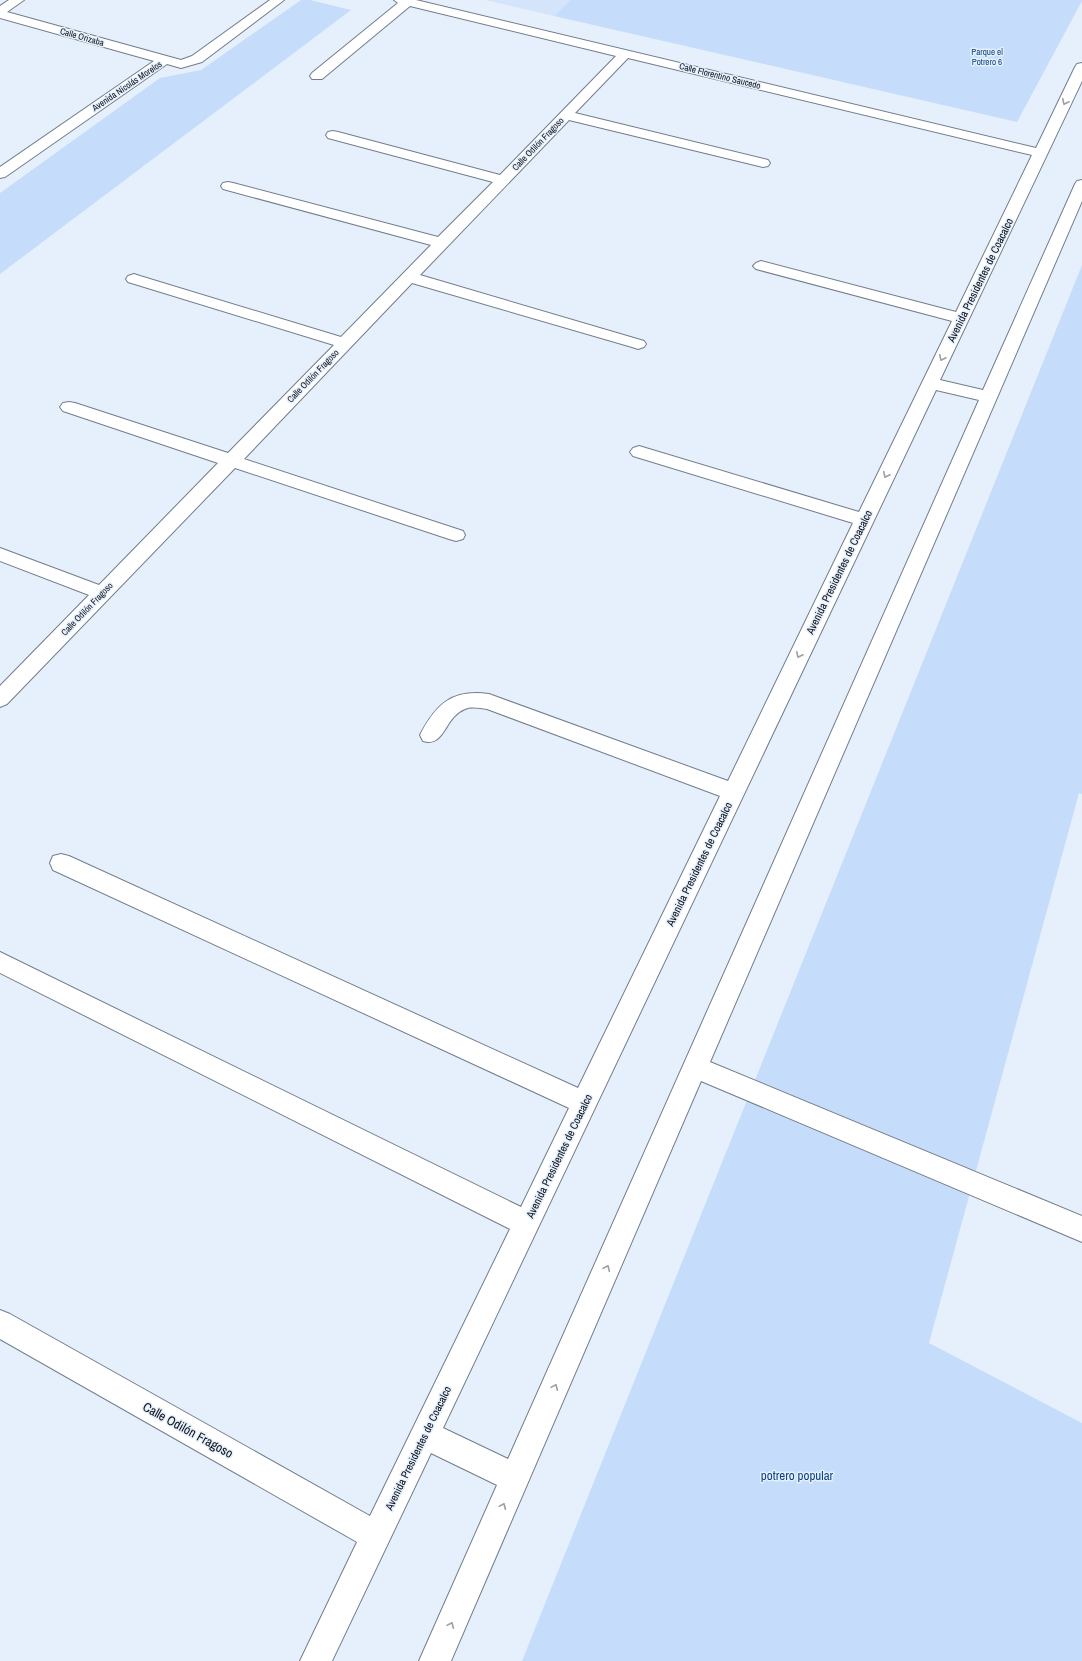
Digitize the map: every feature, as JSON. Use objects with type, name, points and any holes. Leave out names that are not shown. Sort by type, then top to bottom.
[{"type":"street","points":[[0,11],[18,0]]},
{"type":"street","name":"Avenida Nicolás Morelos","points":[[0,174],[164,60],[181,64],[193,61],[278,0]]},
{"type":"street","points":[[317,76],[404,1]]},
{"type":"street","name":"Calle Florentino Saucedo","points":[[404,1],[1040,154]]},
{"type":"street","name":"Calle Orizaba","points":[[0,14],[164,60]]},
{"type":"street","name":"Calle Odilón Fragoso","points":[[0,699],[625,54]]},
{"type":"street","name":"Avenida Presidentes de Coacalco","points":[[316,1661],[1082,67]]},
{"type":"street","points":[[566,115],[763,163]]},
{"type":"street","points":[[333,135],[503,180]]},
{"type":"street","points":[[435,1661],[1082,184]]},
{"type":"street","points":[[228,186],[442,243]]},
{"type":"street","points":[[761,266],[961,318]]},
{"type":"street","points":[[409,277],[638,344]]},
{"type":"street","points":[[134,279],[345,344]]},
{"type":"street","points":[[930,383],[989,397]]},
{"type":"street","points":[[69,407],[456,534]]},
{"type":"street","points":[[639,452],[864,520]]},
{"type":"street","points":[[0,554],[102,593]]},
{"type":"street","points":[[430,735],[443,714],[451,706],[463,701],[476,699],[489,702],[733,792]]},
{"type":"street","points":[[61,863],[584,1103]]},
{"type":"street","points":[[0,962],[526,1223]]},
{"type":"street","points":[[695,1067],[1082,1229]]},
{"type":"street","name":"Calle Odilón Fragoso","points":[[0,1324],[376,1536]]},
{"type":"street","points":[[425,1435],[515,1478]]},
{"type":"shaded area","points":[[485,0],[571,0],[554,16]]},
{"type":"green space","points":[[301,0],[310,0],[351,10],[0,274],[0,193],[160,78],[201,70]]},
{"type":"green space","name":"Parque el Potrero 6","points":[[571,0],[1082,1],[1017,122],[554,16]]},
{"type":"green space","name":"potrero popular","points":[[1082,265],[1082,794],[1079,793],[929,1343],[1082,1423],[1082,1661],[522,1661]]}]
